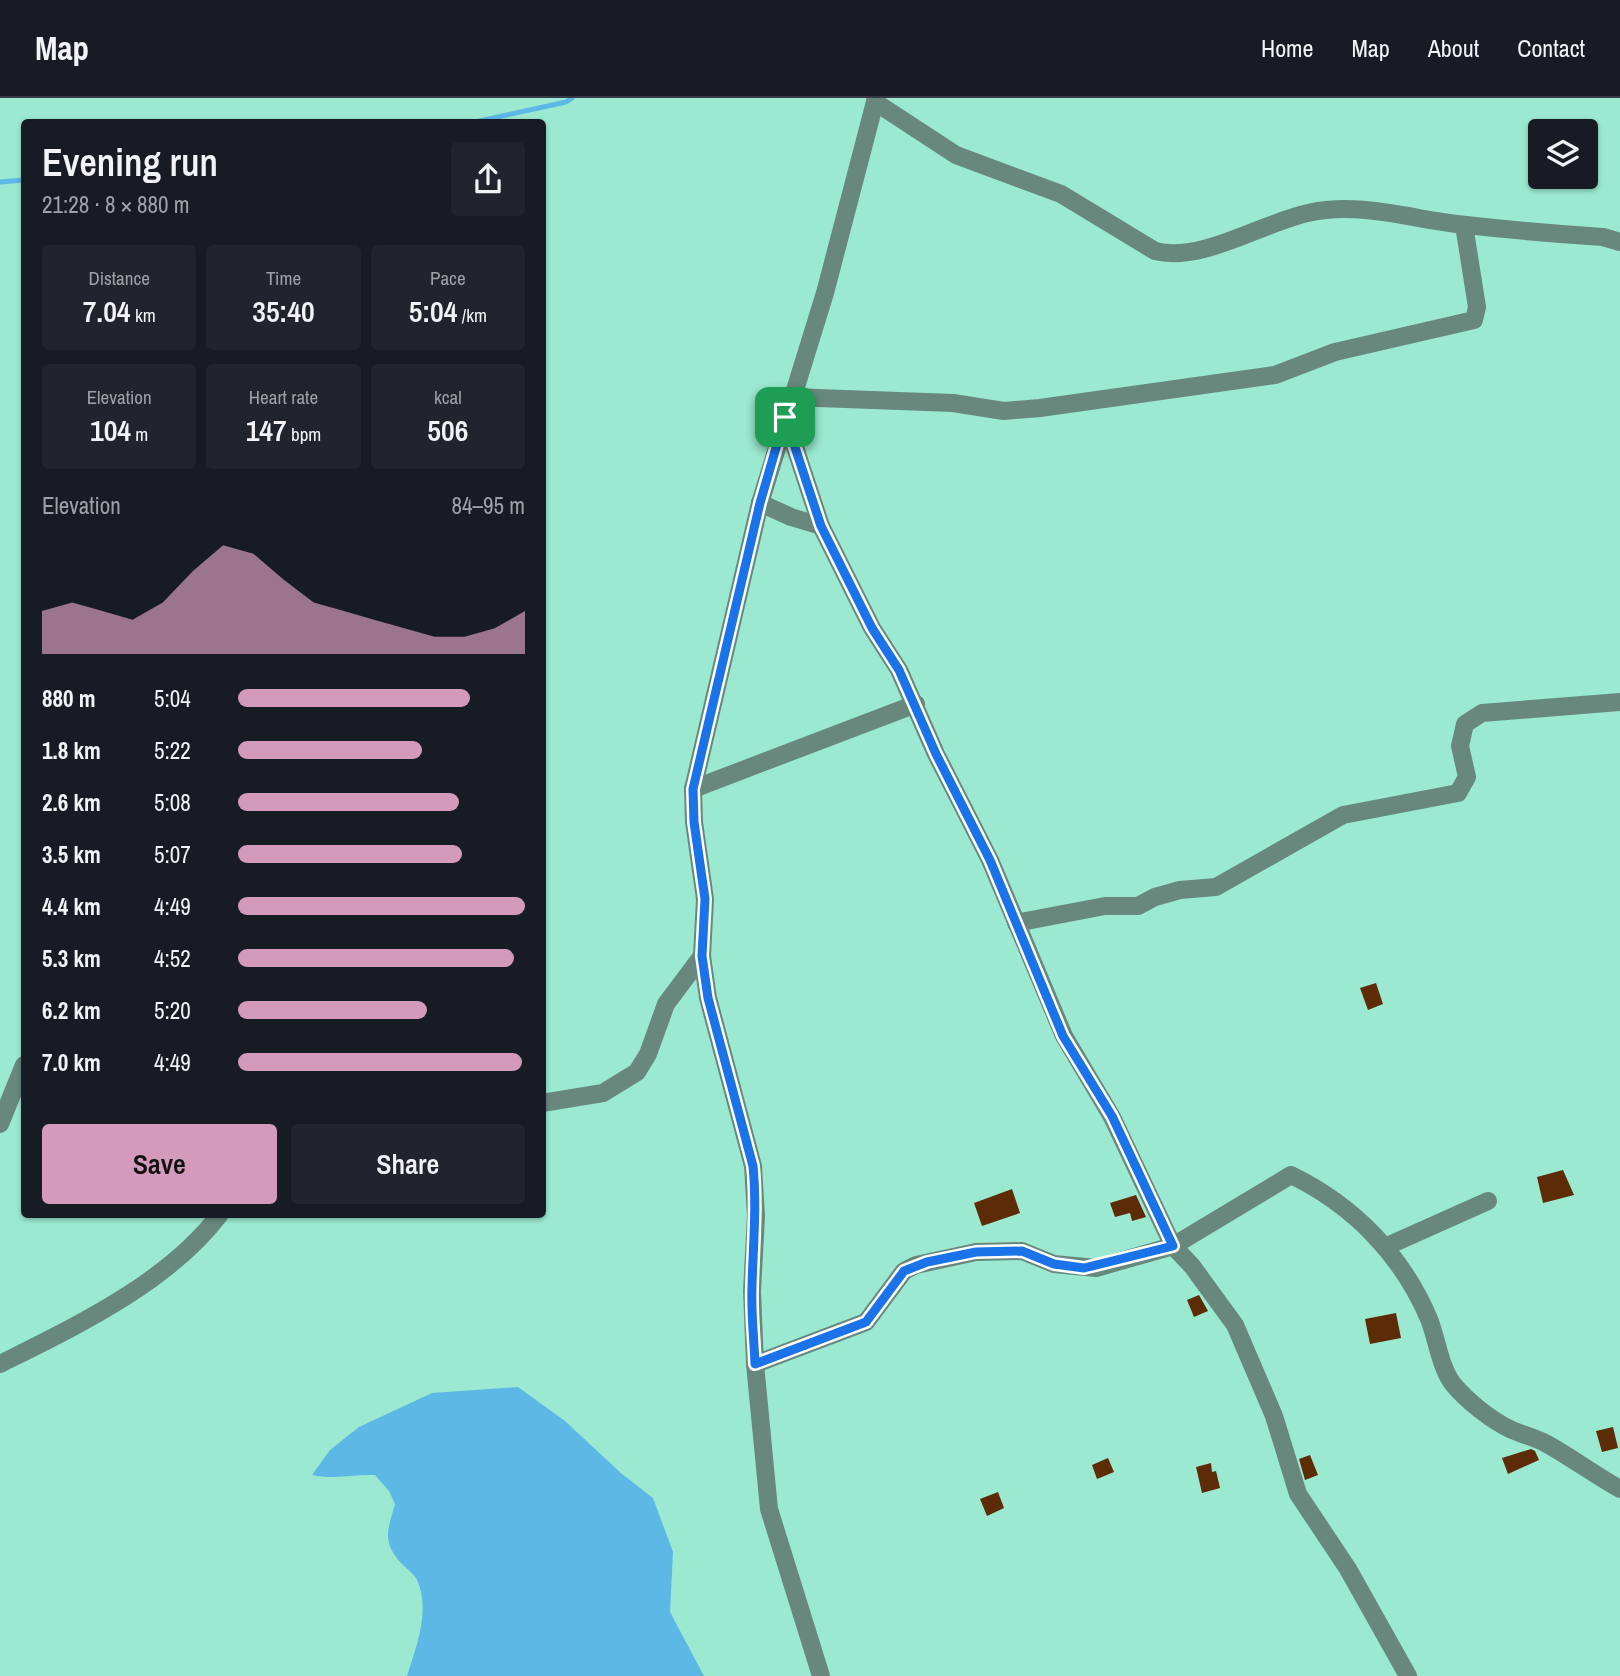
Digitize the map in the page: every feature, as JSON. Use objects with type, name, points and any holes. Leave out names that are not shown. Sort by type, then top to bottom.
[{"type":"street","points":[[821,1676],[769,1510],[755,1364],[752,1291],[757,1216],[753,1166],[713,1025],[702,956],[705,899],[694,822],[693,789],[760,503],[825,293],[875,100],[956,155],[1061,194],[1155,251],[1168,254],[1206,248],[1307,213],[1340,209],[1387,211],[1464,225],[1603,237],[1620,242]]},
{"type":"street","points":[[791,397],[953,403],[1004,411],[1275,375],[1335,352],[1474,320],[1477,307],[1464,225]]},
{"type":"street","points":[[785,417],[821,526],[872,628],[899,670],[916,704],[936,754],[990,860],[1063,1036],[1112,1116],[1173,1246],[1199,1275],[1235,1325],[1274,1416],[1298,1494],[1348,1569],[1408,1676]]},
{"type":"street","points":[[760,503],[791,517],[821,526]]},
{"type":"street","points":[[1016,923],[1105,906],[1138,906],[1180,890],[1216,887],[1343,815],[1458,793],[1466,777],[1460,746],[1465,724],[1482,713],[1620,702]]},
{"type":"street","points":[[693,789],[916,704]]},
{"type":"street","points":[[546,1102],[603,1093],[637,1072],[648,1054],[666,1004],[702,956]]},
{"type":"street","points":[[0,1124],[21,1072]]},
{"type":"street","points":[[755,1364],[866,1322],[904,1271],[927,1262],[976,1252],[1022,1251],[1054,1264],[1084,1268],[1173,1246],[1291,1175],[1312,1185],[1341,1205],[1369,1228],[1385,1247],[1428,1318],[1450,1379],[1462,1394],[1505,1426],[1550,1446],[1620,1489]]},
{"type":"street","points":[[1385,1247],[1489,1201]]},
{"type":"street","points":[[0,1364],[131,1294],[200,1240],[217,1218]]},
{"type":"water","points":[[518,1387],[565,1421],[622,1474],[653,1498],[673,1552],[670,1612],[704,1676],[407,1676],[421,1628],[423,1603],[417,1580],[391,1549],[388,1535],[395,1504],[389,1491],[375,1475],[312,1475],[330,1450],[359,1427],[432,1393]]},
{"type":"building","points":[[1376,983],[1383,1004],[1368,1010],[1360,988]]},
{"type":"building","points":[[1563,1170],[1574,1195],[1543,1203],[1537,1177]]},
{"type":"building","points":[[1012,1189],[1020,1213],[982,1226],[974,1203]]},
{"type":"building","points":[[1136,1195],[1146,1217],[1132,1221],[1130,1213],[1115,1217],[1110,1203]]},
{"type":"building","points":[[1199,1295],[1208,1311],[1194,1317],[1187,1300]]},
{"type":"building","points":[[1396,1313],[1401,1338],[1370,1344],[1365,1319]]},
{"type":"building","points":[[1613,1427],[1618,1448],[1602,1452],[1596,1431]]},
{"type":"building","points":[[1531,1449],[1539,1460],[1508,1474],[1502,1458]]},
{"type":"building","points":[[1310,1455],[1318,1475],[1305,1480],[1299,1459]]},
{"type":"building","points":[[1108,1458],[1114,1472],[1097,1479],[1092,1465]]},
{"type":"building","points":[[1211,1463],[1212,1472],[1216,1471],[1220,1488],[1202,1493],[1196,1467]]},
{"type":"building","points":[[998,1492],[1004,1508],[987,1516],[980,1499]]},
{"type":"waterway","points":[[489,119],[566,102],[572,98]]},
{"type":"waterway","points":[[0,182],[21,180]]},
{"type":"route","points":[[785,417],[821,526],[833,552],[872,628],[899,670],[916,704],[936,754],[990,860],[1063,1036],[1112,1116],[1173,1246],[1096,1268],[1072,1268],[1054,1264],[1022,1251],[976,1252],[916,1265],[904,1271],[866,1322],[755,1364],[752,1291],[757,1216],[753,1166],[721,1055],[708,998],[702,956],[705,899],[694,822],[693,789],[760,503],[785,417]]}]
